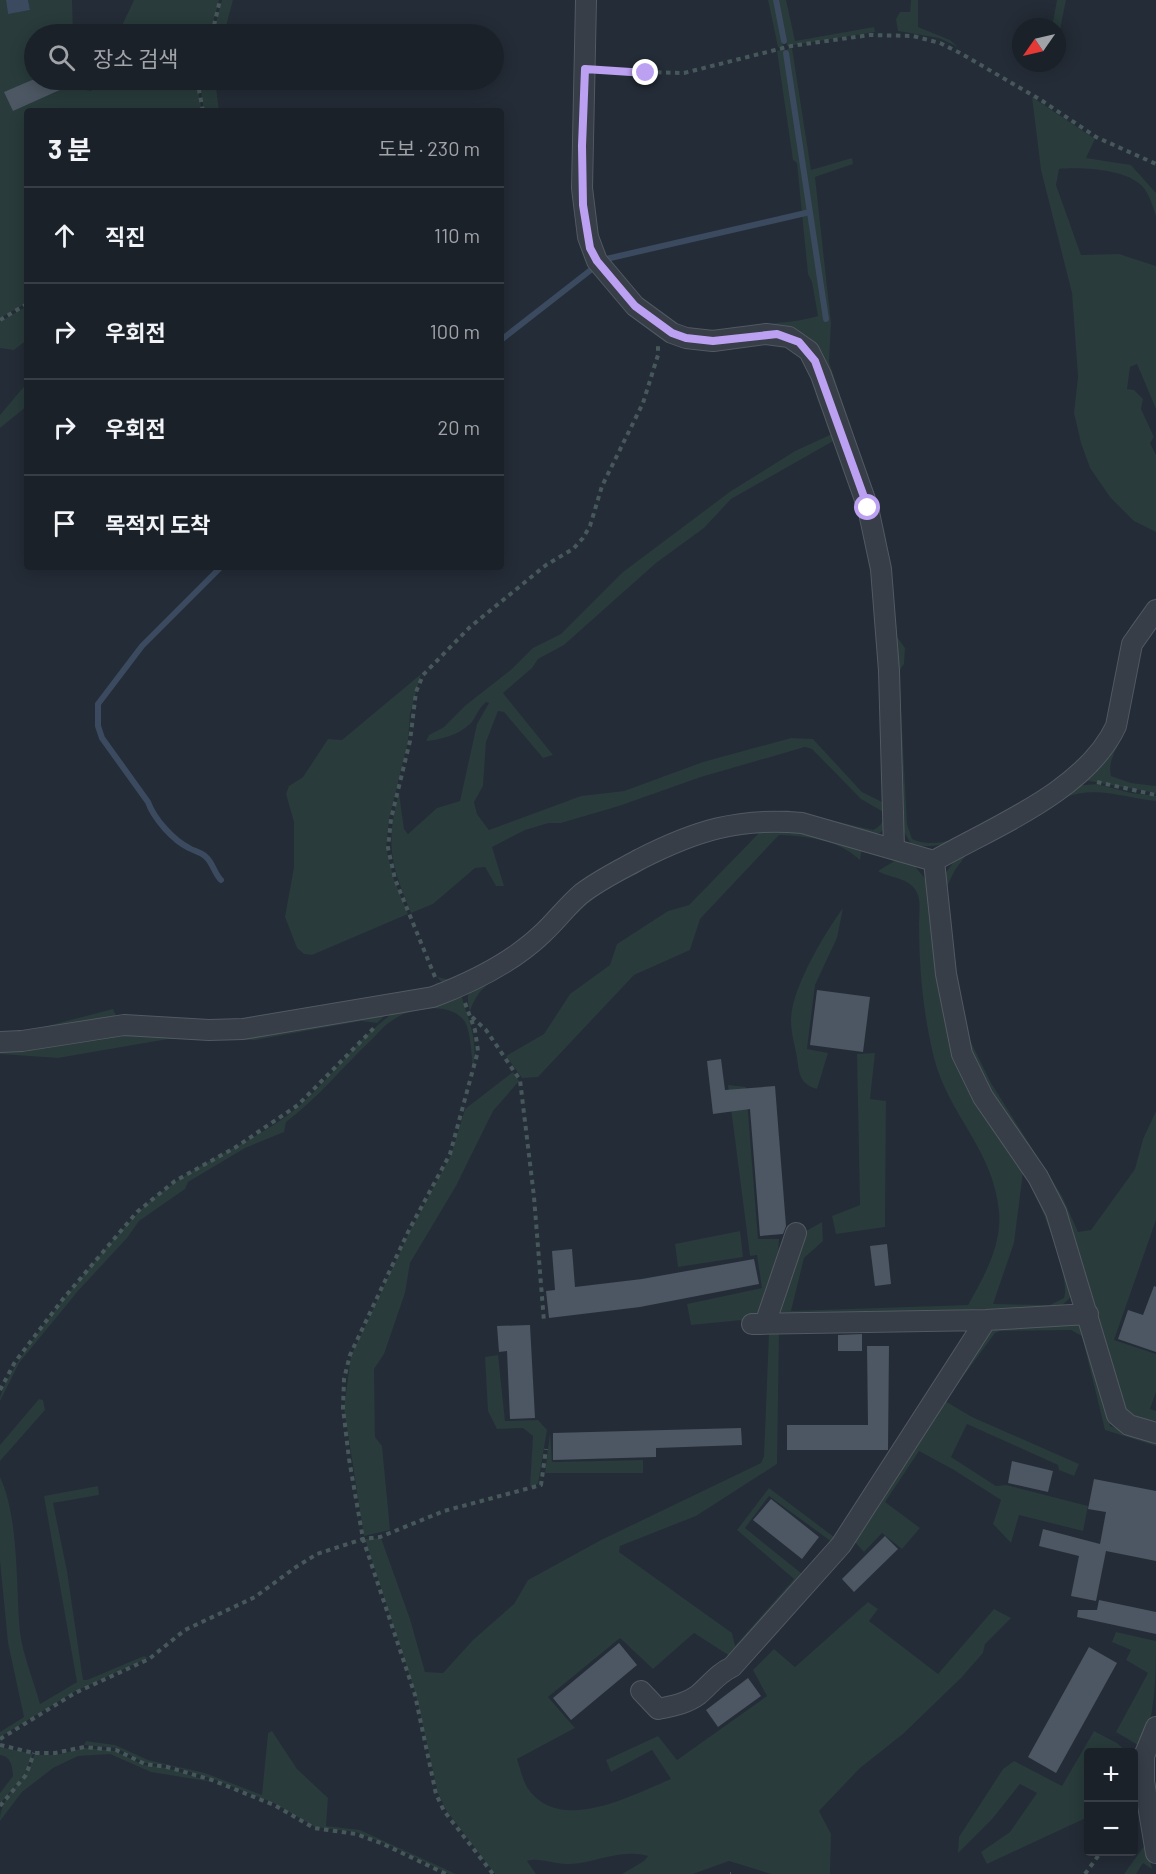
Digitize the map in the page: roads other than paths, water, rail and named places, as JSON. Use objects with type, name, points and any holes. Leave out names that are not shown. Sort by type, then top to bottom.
[{"type":"street","points":[[586,0],[582,188],[590,248],[625,296],[660,326],[686,338],[699,340],[729,340],[777,334],[799,342],[815,361],[868,508],[881,569],[889,671],[894,848]]},
{"type":"street","points":[[0,1042],[22,1041],[124,1025],[209,1030],[243,1029],[400,1004],[454,988],[531,944],[594,885],[666,845],[705,830],[749,823],[792,822],[894,848],[934,861],[1030,808],[1067,783],[1092,761],[1110,739],[1125,692],[1132,644],[1156,610]]},
{"type":"street","points":[[934,861],[948,985],[962,1054],[983,1097],[1048,1195],[1088,1314],[1117,1415],[1129,1425],[1156,1433]]},
{"type":"street","points":[[796,1233],[759,1324],[986,1320],[1088,1314]]},
{"type":"street","points":[[641,1691],[658,1709],[677,1705],[697,1696],[725,1670],[732,1667],[841,1545],[986,1320]]},
{"type":"street","points":[[1156,1726],[1144,1756],[1144,1781],[1156,1853]]},
{"type":"water","points":[[6,0],[28,0],[30,10],[8,14]]},
{"type":"waterway","points":[[776,0],[784,41]]},
{"type":"waterway","points":[[786,53],[826,319]]},
{"type":"waterway","points":[[606,259],[810,212]]},
{"type":"waterway","points":[[504,338],[592,269]]},
{"type":"waterway","points":[[218,570],[142,646],[98,704],[98,726],[102,738],[165,828],[177,840],[206,857],[221,880]]}]
